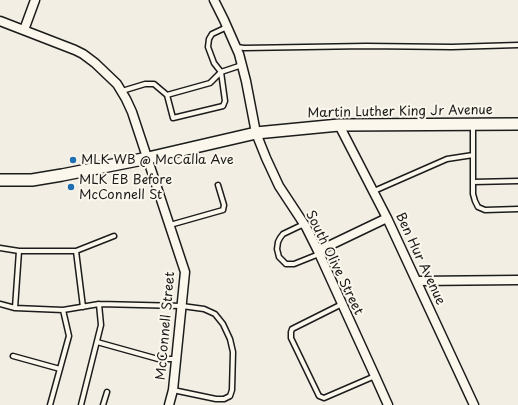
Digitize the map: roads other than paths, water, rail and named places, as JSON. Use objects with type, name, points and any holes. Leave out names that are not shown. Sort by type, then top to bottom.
[{"type":"main road","name":"Martin Luther King Jr Avenue","points":[[0,180],[32,180],[148,158],[256,133],[339,125],[518,124]]},
{"type":"street","points":[[24,30],[35,0]]},
{"type":"street","name":"South Olive Street","points":[[214,0],[239,54],[256,133],[266,158],[279,186],[304,224],[318,252],[388,405]]},
{"type":"street","name":"McConnell Street","points":[[0,21],[83,54],[117,84],[132,112],[185,272],[173,390],[169,405]]},
{"type":"street","name":"Ben Hur Avenue","points":[[339,125],[374,191],[474,405]]},
{"type":"street","points":[[318,252],[387,218]]},
{"type":"street","points":[[417,281],[518,280]]},
{"type":"lane","points":[[122,91],[145,84],[154,84],[166,95],[173,118],[223,106],[225,100],[221,72],[214,63],[208,47],[209,39],[212,34],[227,27]]},
{"type":"lane","points":[[235,46],[244,48],[366,46],[452,47],[518,45]]},
{"type":"lane","points":[[166,95],[210,83],[221,72],[242,65]]},
{"type":"lane","points":[[473,124],[473,194],[478,207],[485,210],[518,209]]},
{"type":"lane","points":[[374,191],[447,159],[474,155]]},
{"type":"lane","points":[[473,182],[518,181]]},
{"type":"lane","points":[[170,225],[223,210],[224,205],[218,185]]},
{"type":"lane","points":[[304,224],[283,234],[278,242],[277,249],[279,257],[286,264],[294,264],[318,252]]},
{"type":"lane","points":[[0,248],[19,251],[76,251],[114,236]]},
{"type":"lane","points":[[15,308],[19,251]]},
{"type":"lane","points":[[76,251],[83,307]]},
{"type":"lane","points":[[0,304],[15,308],[64,310],[99,304],[182,306],[204,309],[215,314],[223,324],[230,339],[233,352],[232,390],[230,396],[224,399],[216,399],[173,390]]},
{"type":"lane","points":[[81,405],[101,325],[99,304]]},
{"type":"lane","points":[[342,304],[292,329],[292,338],[319,396],[324,398],[375,376]]},
{"type":"lane","points":[[50,405],[69,336],[64,310]]},
{"type":"lane","points":[[97,342],[158,359],[176,359]]},
{"type":"lane","points":[[13,356],[60,369]]},
{"type":"lane","points":[[104,405],[107,392]]},
{"type":"place","name":"MLK WB @ McCalla Ave","points":[[73,160]]},
{"type":"place","name":"MLK EB Before McConnell St","points":[[71,187]]}]
